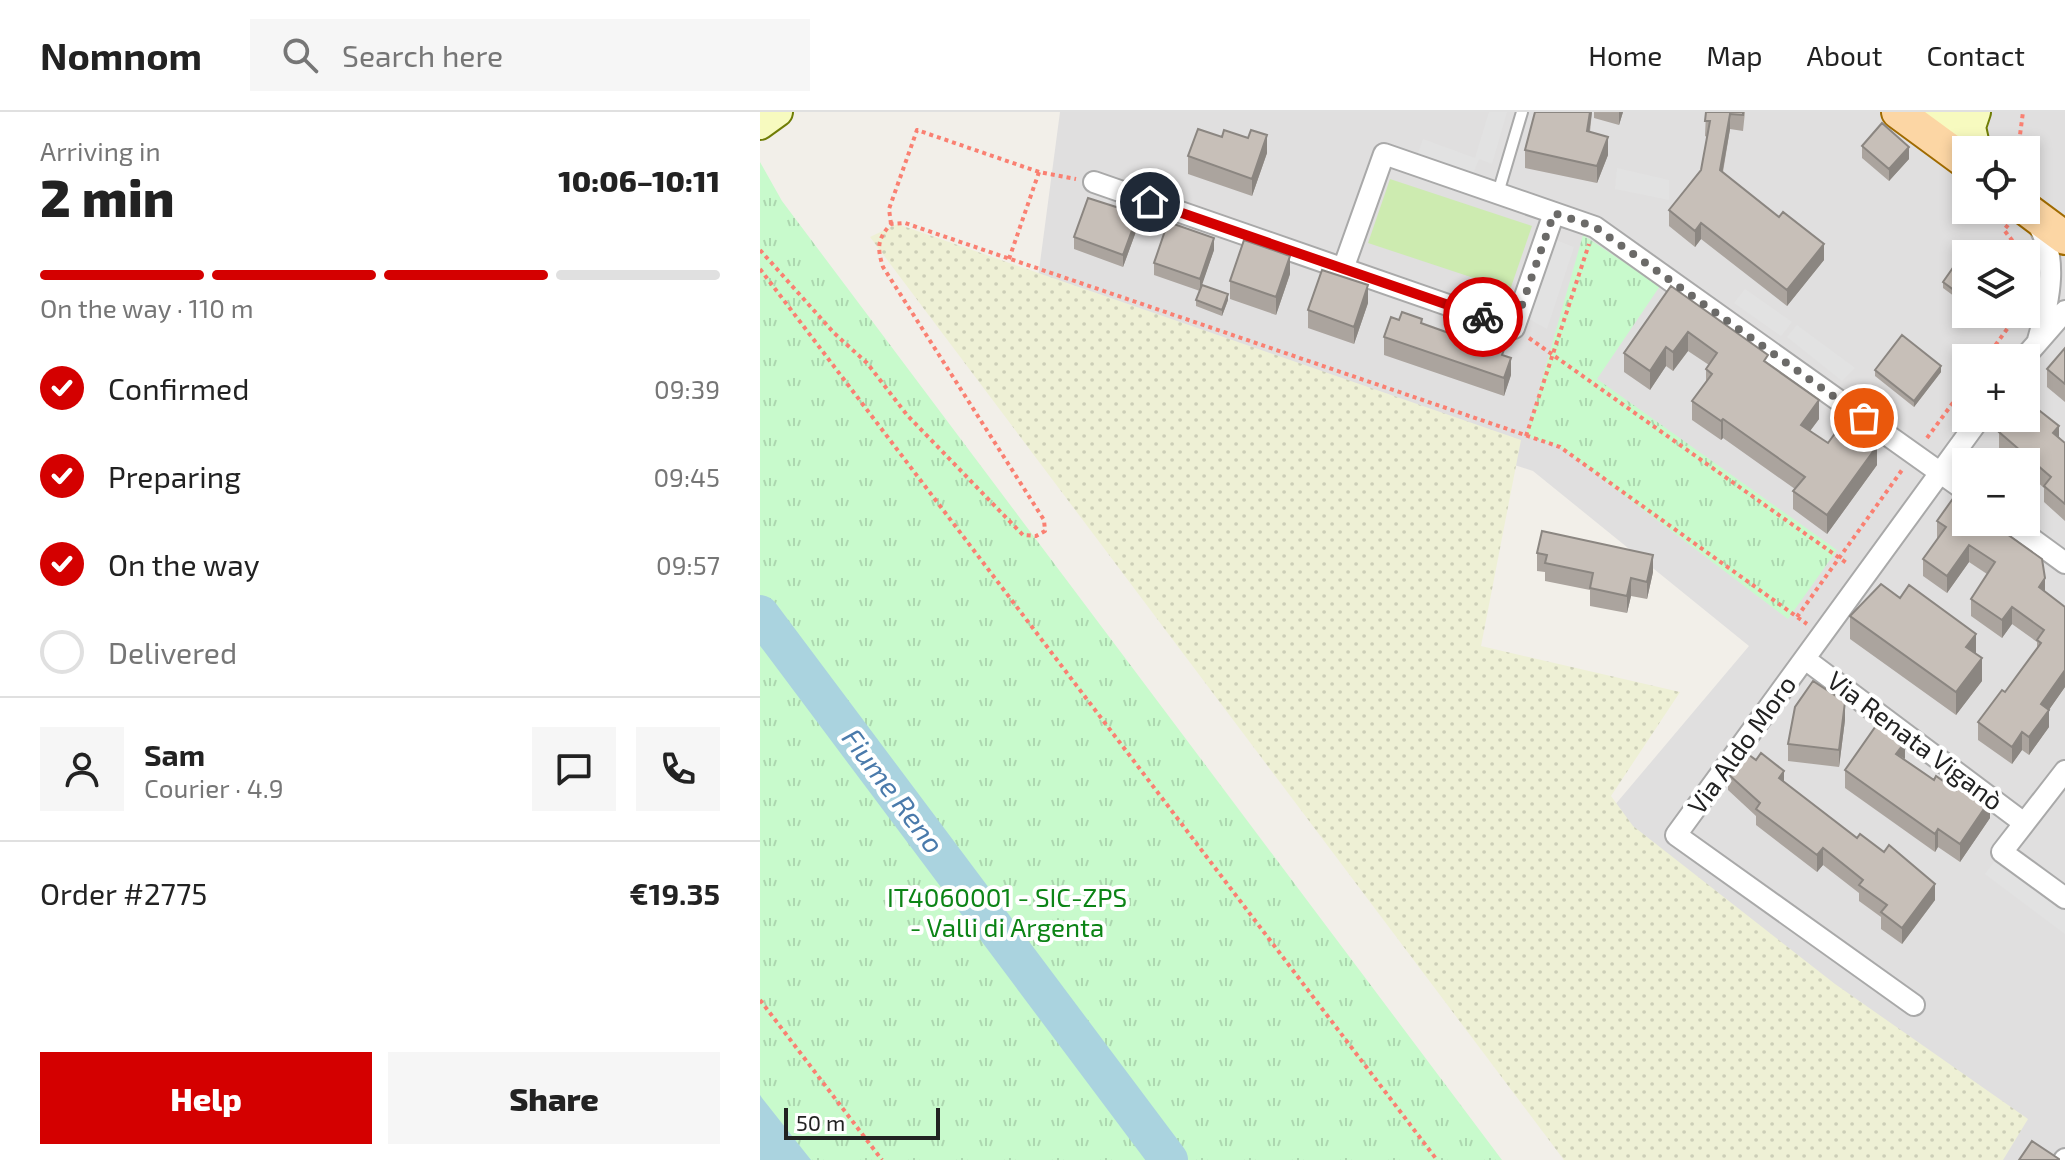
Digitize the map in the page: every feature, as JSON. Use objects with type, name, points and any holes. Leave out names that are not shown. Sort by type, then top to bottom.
[{"type":"main road","points":[[1898,112],[1934,123],[1952,145]]},
{"type":"main road","points":[[2040,220],[2065,238]]},
{"type":"street","points":[[760,125],[778,112]]},
{"type":"street","points":[[1934,123],[1951,129],[1973,112]]},
{"type":"street","points":[[1973,112],[1973,136]]},
{"type":"street","points":[[1343,269],[1384,154],[1498,193],[1595,227],[1952,481]]},
{"type":"street","points":[[1094,182],[1514,328],[1554,213]]},
{"type":"street","points":[[2038,224],[2046,245],[2050,291],[2038,340]]},
{"type":"street","points":[[2050,291],[2065,269]]},
{"type":"street","points":[[2035,344],[2065,311]]},
{"type":"street","name":"Via Aldo Moro","points":[[1914,1005],[1676,835],[1970,432]]},
{"type":"street","points":[[2028,536],[2065,563]]},
{"type":"street","name":"Via Renata Viganò","points":[[1805,659],[2024,823]]},
{"type":"street","points":[[2065,771],[2002,852],[2065,898]]},
{"type":"lane","points":[[1498,193],[1522,112]]},
{"type":"path","points":[[2020,136],[2023,112]]},
{"type":"path","points":[[891,224],[889,209],[917,130],[1039,172],[1094,182]]},
{"type":"path","points":[[1009,259],[1039,172]]},
{"type":"path","points":[[760,250],[834,333],[867,363],[907,415],[1007,523],[1023,535],[1036,536],[1045,531],[1044,520],[883,267],[877,250],[880,235],[891,224],[905,223],[1560,447],[1822,635]]},
{"type":"path","points":[[1526,436],[1595,227]]},
{"type":"path","points":[[760,269],[1437,1160]]},
{"type":"path","points":[[1514,328],[1865,576]]},
{"type":"path","points":[[1797,617],[1952,404]]},
{"type":"path","points":[[760,1000],[882,1160]]},
{"type":"shaded area","points":[[1060,112],[2065,112],[2065,1160],[1947,1160],[1603,819],[1749,646],[1533,471],[1034,308]]},
{"type":"shaded area","points":[[1489,112],[1507,112],[1492,164],[1479,159],[1472,176],[1417,156],[1423,139],[1475,158]]},
{"type":"shaded area","points":[[1617,168],[1669,180],[1669,200],[1615,189]]},
{"type":"shaded area","points":[[1553,239],[1574,247],[1547,329],[1529,319]]},
{"type":"shaded area","points":[[1745,289],[1792,322],[1781,336],[1734,303]]},
{"type":"shaded area","points":[[1797,325],[1855,368],[1842,381],[1787,337]]},
{"type":"shaded area","points":[[1997,858],[2065,909],[2065,934],[1985,874]]},
{"type":"green space","name":"IT4060001 - SIC-ZPS - Valli di Argenta","points":[[760,162],[782,201],[1502,1160],[760,1160]]},
{"type":"green space","points":[[1390,179],[1532,226],[1510,290],[1368,243]]},
{"type":"green space","points":[[897,224],[1521,440],[1481,646],[1680,692],[1611,796],[1633,826],[1835,984],[2028,1119],[2003,1160],[1564,1160],[870,237]]},
{"type":"green space","points":[[1583,235],[1660,286],[1597,379],[1837,550],[1788,619],[1560,447],[1526,436]]},
{"type":"water","points":[[760,1095],[762,1098],[811,1160],[760,1160]]},
{"type":"building","points":[[1535,112],[1590,112],[1587,131],[1608,137],[1597,166],[1525,150]]},
{"type":"building","points":[[1706,112],[1743,112],[1743,115],[1730,114],[1720,170],[1779,217],[1783,212],[1824,244],[1787,290],[1701,223],[1695,231],[1669,210],[1701,170],[1710,121],[1705,121]]},
{"type":"building","points":[[1882,123],[1909,147],[1889,169],[1862,146]]},
{"type":"building","points":[[1198,129],[1222,137],[1224,130],[1248,138],[1251,130],[1267,135],[1252,179],[1188,156]]},
{"type":"building","points":[[1088,198],[1138,214],[1123,255],[1074,237]]},
{"type":"building","points":[[1168,222],[1214,238],[1200,279],[1154,263]]},
{"type":"building","points":[[1244,240],[1290,256],[1276,297],[1230,281]]},
{"type":"building","points":[[1952,269],[1952,289],[1943,282]]},
{"type":"building","points":[[1322,270],[1368,285],[1354,327],[1308,310]]},
{"type":"building","points":[[1202,285],[1228,294],[1222,310],[1196,300]]},
{"type":"building","points":[[1671,286],[1768,355],[1764,361],[1819,400],[1801,425],[1828,443],[1844,421],[1877,446],[1827,515],[1793,491],[1805,477],[1692,401],[1712,374],[1706,369],[1717,353],[1688,332],[1673,352],[1666,347],[1650,371],[1624,353]]},
{"type":"building","points":[[1402,312],[1422,319],[1421,323],[1482,345],[1484,339],[1505,347],[1502,355],[1511,358],[1504,378],[1384,337],[1391,317],[1399,320]]},
{"type":"building","points":[[1902,335],[1941,366],[1914,401],[1875,370]]},
{"type":"building","points":[[2065,348],[2065,384],[2047,369]]},
{"type":"building","points":[[2040,411],[2059,426],[2053,433],[2065,443],[2065,504],[2044,486],[2051,477],[2040,467],[2040,448],[2017,448],[1999,432],[2040,432]]},
{"type":"building","points":[[1952,500],[1952,536],[2010,536],[2042,559],[2045,578],[2039,587],[2065,607],[2065,670],[2041,704],[2049,710],[2029,737],[2022,732],[2012,747],[1978,722],[2002,690],[2005,692],[2041,643],[2037,640],[2044,630],[2012,607],[2002,620],[1971,599],[1995,562],[1969,545],[1947,576],[1923,559],[1946,527],[1937,521]]},
{"type":"building","points":[[1542,531],[1653,555],[1647,582],[1631,578],[1627,596],[1590,588],[1593,573],[1545,563],[1547,555],[1537,553]]},
{"type":"building","points":[[1881,584],[1900,598],[1909,585],[1976,634],[1966,647],[1982,658],[1956,692],[1850,616]]},
{"type":"building","points":[[1813,681],[1845,702],[1839,750],[1788,744],[1795,707]]},
{"type":"building","points":[[1878,723],[1905,742],[1896,754],[1934,780],[1936,776],[1956,790],[1962,781],[1990,800],[1960,844],[1938,829],[1935,834],[1845,770]]},
{"type":"building","points":[[1745,752],[1756,760],[1761,753],[1784,771],[1779,778],[1857,838],[1860,834],[1884,852],[1889,845],[1935,884],[1902,928],[1881,912],[1887,905],[1859,885],[1863,880],[1823,848],[1817,855],[1756,809],[1760,803],[1728,774]]},
{"type":"building","points":[[2032,1141],[2059,1159],[2059,1160],[2019,1160]]},
{"type":"waterway","name":"Fiume Reno","points":[[760,614],[1169,1160]]},
{"type":"way so far","points":[[1483,317],[1514,328],[1554,213],[1595,227],[1864,418]]},
{"type":"route","points":[[1150,202],[1483,317]]}]
